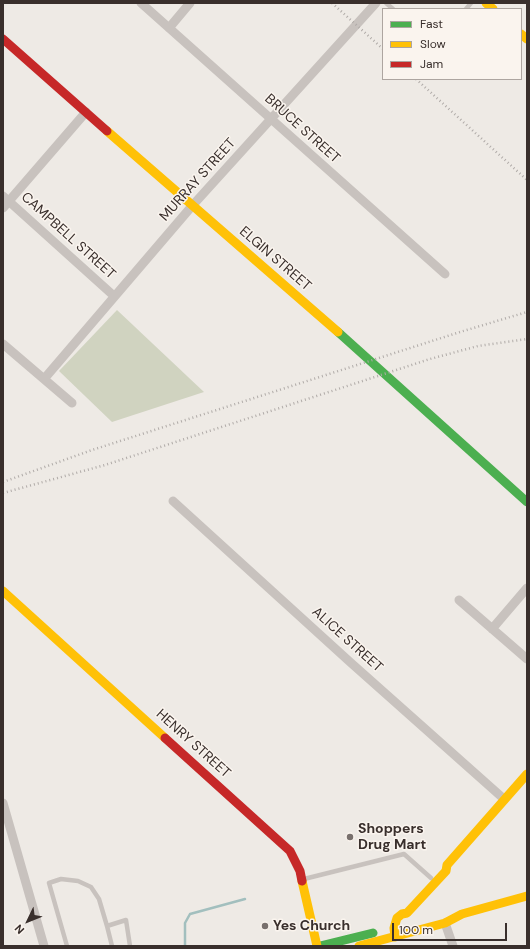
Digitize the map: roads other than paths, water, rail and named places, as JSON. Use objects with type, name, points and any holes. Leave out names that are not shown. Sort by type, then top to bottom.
[{"type":"main road","name":"ELGIN STREET","points":[[3,39],[192,206],[338,332],[527,502]]},
{"type":"main road","name":"HENRY STREET","points":[[3,591],[290,851],[300,871],[316,946]]},
{"type":"main road","points":[[395,932],[397,918],[402,914],[407,913],[446,871],[447,865],[527,774]]},
{"type":"main road","points":[[402,914],[403,909],[441,866],[447,865]]},
{"type":"main road","points":[[320,946],[445,923],[462,914],[527,896]]},
{"type":"main road","points":[[359,946],[443,915],[462,914]]},
{"type":"street","name":"BRUCE STREET","points":[[141,3],[445,274]]},
{"type":"street","points":[[169,28],[190,3]]},
{"type":"street","name":"MURRAY STREET","points":[[44,379],[192,206],[376,3]]},
{"type":"street","points":[[5,202],[86,112]]},
{"type":"street","name":"CAMPBELL STREET","points":[[5,202],[114,296]]},
{"type":"street","points":[[3,344],[72,403]]},
{"type":"street","name":"ALICE STREET","points":[[172,501],[504,799]]},
{"type":"street","points":[[492,629],[527,588]]},
{"type":"street","points":[[460,600],[527,660]]},
{"type":"street","points":[[3,803],[44,946]]},
{"type":"street","points":[[445,923],[453,946]]},
{"type":"lane","points":[[302,880],[404,854],[431,878]]},
{"type":"lane","points":[[67,946],[49,883],[61,879],[78,881],[90,886],[99,900],[112,946]]},
{"type":"lane","points":[[107,926],[126,920],[130,946]]},
{"type":"waterway","points":[[185,946],[185,923],[190,914],[245,899]]},
{"type":"railway","points":[[332,3],[382,48]]},
{"type":"railway","points":[[417,80],[527,180]]},
{"type":"railway","points":[[3,482],[92,450],[527,312]]},
{"type":"railway","points":[[3,493],[105,465],[430,359],[478,346],[527,339]]},
{"type":"place","name":"Shoppers Drug Mart","points":[[350,837]]},
{"type":"place","name":"Yes Church","points":[[265,926]]}]
